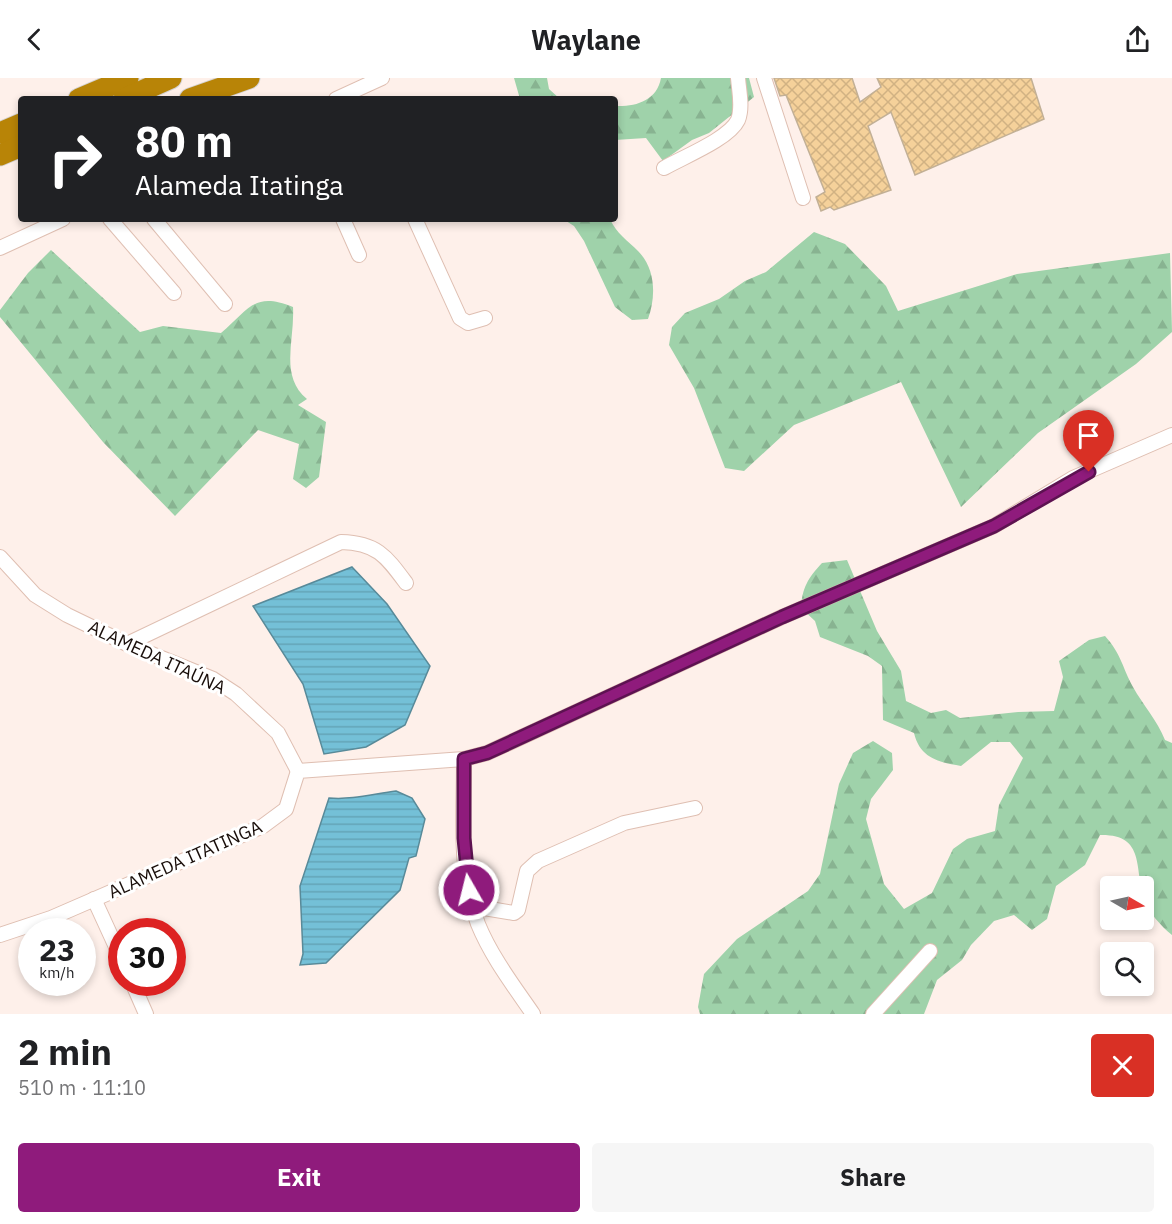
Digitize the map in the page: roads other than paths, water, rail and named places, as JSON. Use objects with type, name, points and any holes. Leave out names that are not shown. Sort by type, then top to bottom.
[{"type":"highway","points":[[86,96],[128,78]]},
{"type":"highway","points":[[131,96],[171,78]]},
{"type":"highway","points":[[198,96],[249,78]]},
{"type":"highway","points":[[0,134],[18,125]]},
{"type":"highway","points":[[0,155],[18,147]]},
{"type":"street","points":[[355,95],[382,78]]},
{"type":"street","points":[[664,168],[722,137],[733,127],[740,112],[738,78]]},
{"type":"street","points":[[764,78],[804,198]]},
{"type":"street","points":[[0,248],[56,222]]},
{"type":"street","points":[[113,222],[174,293]]},
{"type":"street","points":[[157,222],[225,304]]},
{"type":"street","points":[[344,222],[359,255]]},
{"type":"street","points":[[416,222],[460,318],[468,323],[485,318]]},
{"type":"street","points":[[298,771],[464,759],[487,753],[782,617],[994,526],[1073,478],[1172,435]]},
{"type":"street","points":[[127,644],[341,542],[359,543],[374,548],[388,559],[406,583]]},
{"type":"street","name":"ALAMEDA ITAÚNA","points":[[0,557],[18,579],[49,605],[127,644],[213,679],[236,694],[278,733],[298,771]]},
{"type":"street","points":[[464,759],[466,874],[472,906],[486,943],[533,1014]]},
{"type":"street","name":"ALAMEDA ITATINGA","points":[[0,935],[51,918],[263,826],[286,809],[298,771]]},
{"type":"street","points":[[472,906],[514,913],[518,910],[527,871],[538,861],[624,822],[695,808]]},
{"type":"street","points":[[94,899],[108,930]]},
{"type":"street","points":[[873,1014],[930,951]]},
{"type":"street","points":[[138,996],[146,1014]]},
{"type":"water","points":[[352,567],[387,604],[430,666],[405,725],[366,747],[324,754],[303,684],[253,606]]},
{"type":"water","points":[[396,791],[412,798],[425,819],[416,856],[409,858],[400,890],[326,963],[300,965],[303,954],[300,886],[329,798]]}]
